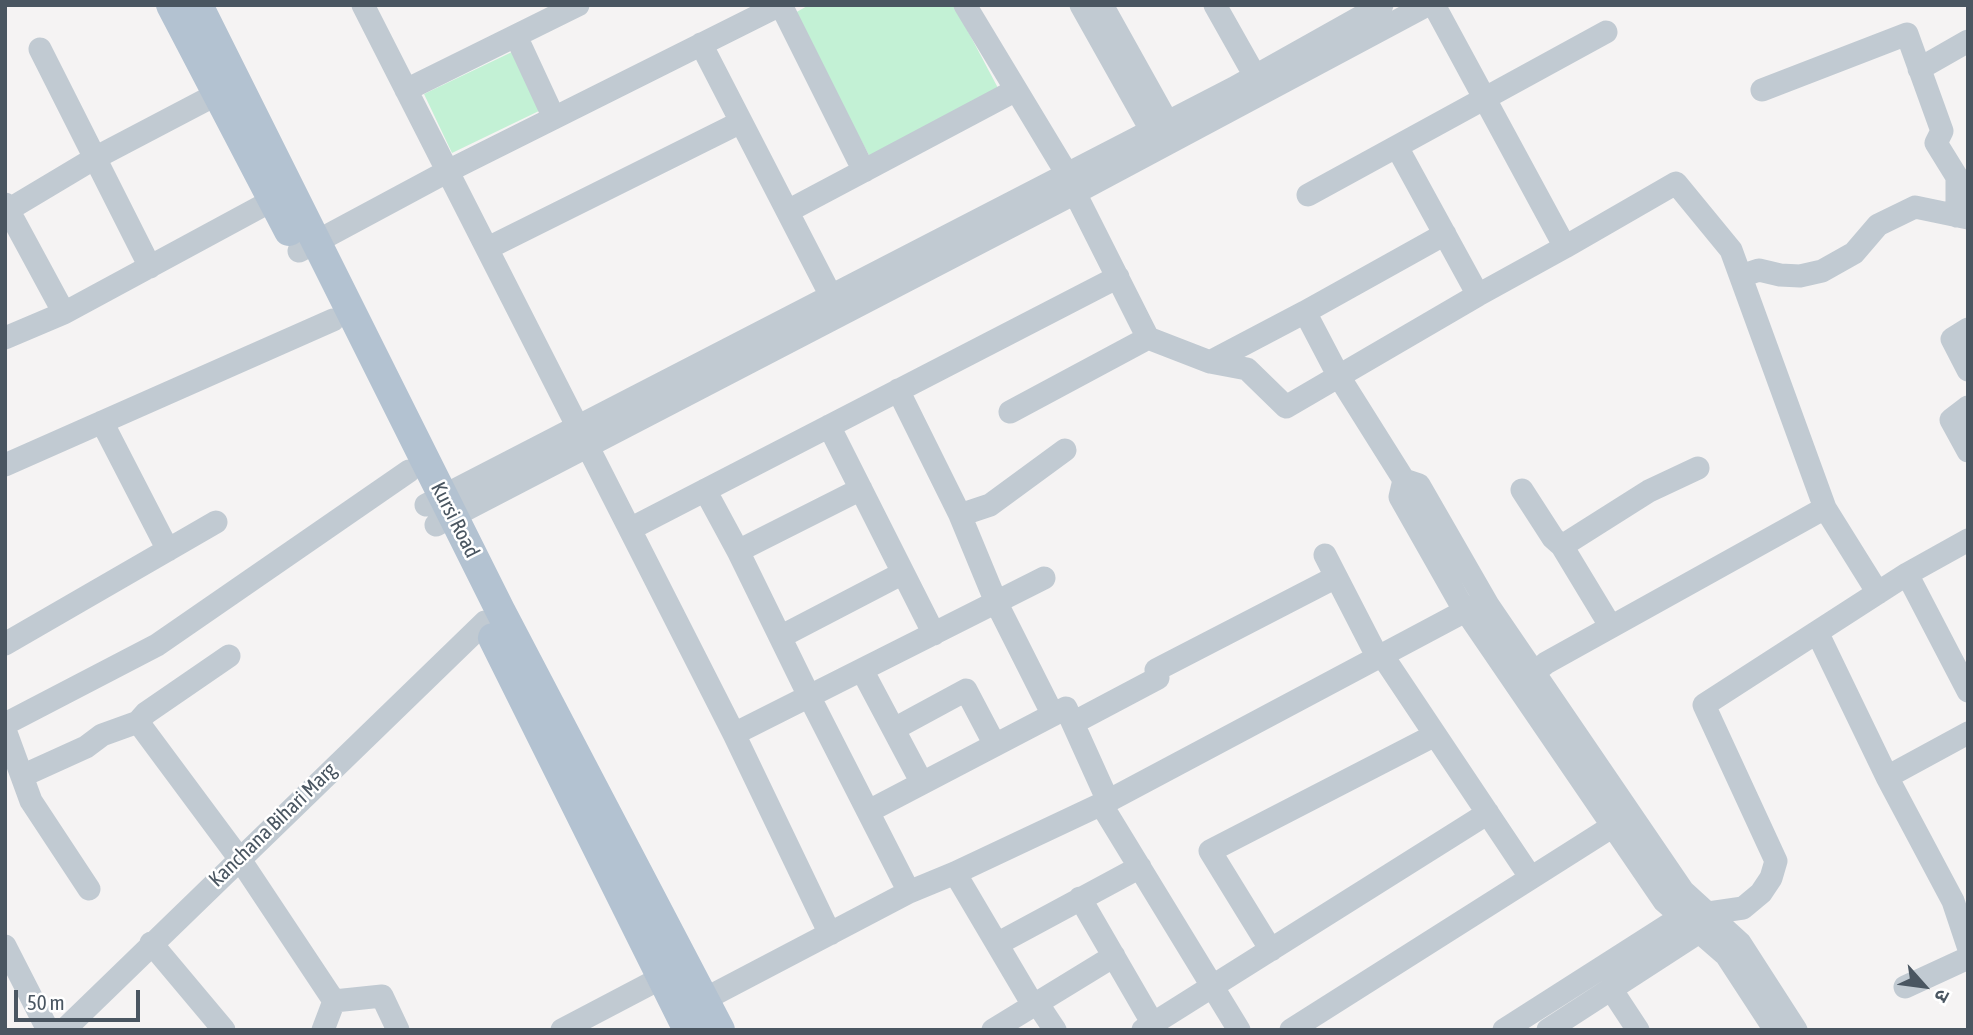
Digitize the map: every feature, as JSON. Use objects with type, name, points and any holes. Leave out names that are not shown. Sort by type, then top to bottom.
[{"type":"main road","name":"Kursi Road","points":[[171,5],[273,200],[307,246],[333,320],[409,471],[440,510],[485,622],[688,1030]]},
{"type":"main road","name":"Kursi Road","points":[[198,5],[307,246],[440,510],[720,1030]]},
{"type":"street","points":[[407,90],[579,5]]},
{"type":"street","points":[[307,246],[448,171],[780,5],[864,171]]},
{"type":"street","points":[[965,5],[1071,183],[1148,338],[1210,362],[1247,369],[1286,407],[1676,183],[1731,250],[1825,508],[1878,593]]},
{"type":"street","points":[[1081,5],[1164,134]]},
{"type":"street","points":[[1102,5],[1164,134]]},
{"type":"street","points":[[1215,5],[1255,76]]},
{"type":"street","points":[[1164,134],[1255,76],[1382,5]]},
{"type":"street","points":[[440,510],[1164,134],[1427,5]]},
{"type":"street","points":[[1434,5],[1565,247]]},
{"type":"street","points":[[372,8],[407,90],[734,734],[830,934]]},
{"type":"street","points":[[1308,195],[1606,32]]},
{"type":"street","points":[[1741,276],[1759,270],[1800,276],[1822,271],[1854,253],[1878,225],[1915,207],[1962,217],[1957,177],[1936,143],[1942,131],[1907,34],[1762,90]]},
{"type":"street","points":[[516,36],[554,118]]},
{"type":"street","points":[[1919,69],[1968,41]]},
{"type":"street","points":[[701,44],[831,296]]},
{"type":"street","points":[[40,49],[150,267]]},
{"type":"street","points":[[788,211],[1016,90]]},
{"type":"street","points":[[64,313],[7,207],[217,94]]},
{"type":"street","points":[[488,248],[741,122]]},
{"type":"street","points":[[1397,147],[1479,295]]},
{"type":"street","points":[[583,436],[831,296],[1071,183]]},
{"type":"street","points":[[5,338],[64,313],[273,200]]},
{"type":"street","points":[[1210,362],[1445,234]]},
{"type":"street","points":[[630,529],[1118,277]]},
{"type":"street","points":[[1305,312],[1338,375],[1404,480],[1419,485],[1488,605],[1683,891],[1774,1030]]},
{"type":"street","points":[[5,465],[333,320]]},
{"type":"street","points":[[1968,329],[1952,338],[1968,370]]},
{"type":"street","points":[[1010,412],[1148,338]]},
{"type":"street","points":[[898,390],[960,515],[996,603],[1063,719],[1140,867],[1239,1030]]},
{"type":"street","points":[[1968,407],[1951,420],[1968,451]]},
{"type":"street","points":[[102,422],[168,550]]},
{"type":"street","points":[[830,426],[934,634]]},
{"type":"street","points":[[960,515],[990,505],[1065,450]]},
{"type":"street","points":[[1562,546],[1649,491],[1698,468]]},
{"type":"street","points":[[5,724],[157,645],[409,471]]},
{"type":"street","points":[[1404,480],[1400,497],[1465,611],[1664,901],[1681,917],[1704,923],[1740,943],[1796,1030]]},
{"type":"street","points":[[738,551],[861,489]]},
{"type":"street","points":[[705,490],[782,636],[809,696],[909,892]]},
{"type":"street","points":[[1522,490],[1553,538],[1562,546],[1611,627]]},
{"type":"street","points":[[1534,673],[1546,663],[1825,508]]},
{"type":"street","points":[[5,645],[216,522]]},
{"type":"street","points":[[1558,1027],[1704,923],[1743,908],[1761,893],[1771,878],[1776,860],[1704,705],[1907,574],[1968,540]]},
{"type":"street","points":[[1325,555],[1380,656],[1531,878]]},
{"type":"street","points":[[782,636],[903,573]]},
{"type":"street","points":[[1907,574],[1968,691]]},
{"type":"street","points":[[869,811],[995,745],[1158,678],[1156,670],[1336,577]]},
{"type":"street","points":[[734,734],[1044,578]]},
{"type":"street","points":[[705,999],[909,892],[1105,802],[1465,611]]},
{"type":"street","name":"Kanchana Bihari Marg","points":[[64,1030],[485,622]]},
{"type":"street","points":[[1817,632],[1887,777],[1953,901],[1968,946]]},
{"type":"street","points":[[22,776],[86,747],[102,735],[138,722],[146,713],[229,656]]},
{"type":"street","points":[[862,670],[922,783]]},
{"type":"street","points":[[894,729],[966,690],[995,745]]},
{"type":"street","points":[[138,722],[239,858],[334,1001]]},
{"type":"street","points":[[5,730],[31,801],[89,889]]},
{"type":"street","points":[[1887,777],[1968,733]]},
{"type":"street","points":[[1271,950],[1210,851],[1435,735]]},
{"type":"street","points":[[1080,898],[1114,956],[1148,1027],[1488,813]]},
{"type":"street","points":[[1291,1030],[1613,826]]},
{"type":"street","points":[[997,944],[1140,867]]},
{"type":"street","points":[[955,873],[1035,1004],[1055,1030]]},
{"type":"street","points":[[1504,1030],[1681,917]]},
{"type":"street","points":[[151,943],[224,1030]]},
{"type":"street","points":[[5,946],[48,1030]]},
{"type":"street","points":[[993,1030],[1114,956]]},
{"type":"street","points":[[1905,986],[1968,958]]},
{"type":"street","points":[[562,1030],[662,978]]},
{"type":"street","points":[[1611,989],[1638,1030]]},
{"type":"street","points":[[334,1001],[382,996],[398,1030]]},
{"type":"street","points":[[323,1030],[334,1001]]},
{"type":"green space","points":[[809,5],[954,5],[998,88],[870,157],[793,14]]},
{"type":"green space","points":[[514,51],[541,110],[452,153],[424,94]]}]
